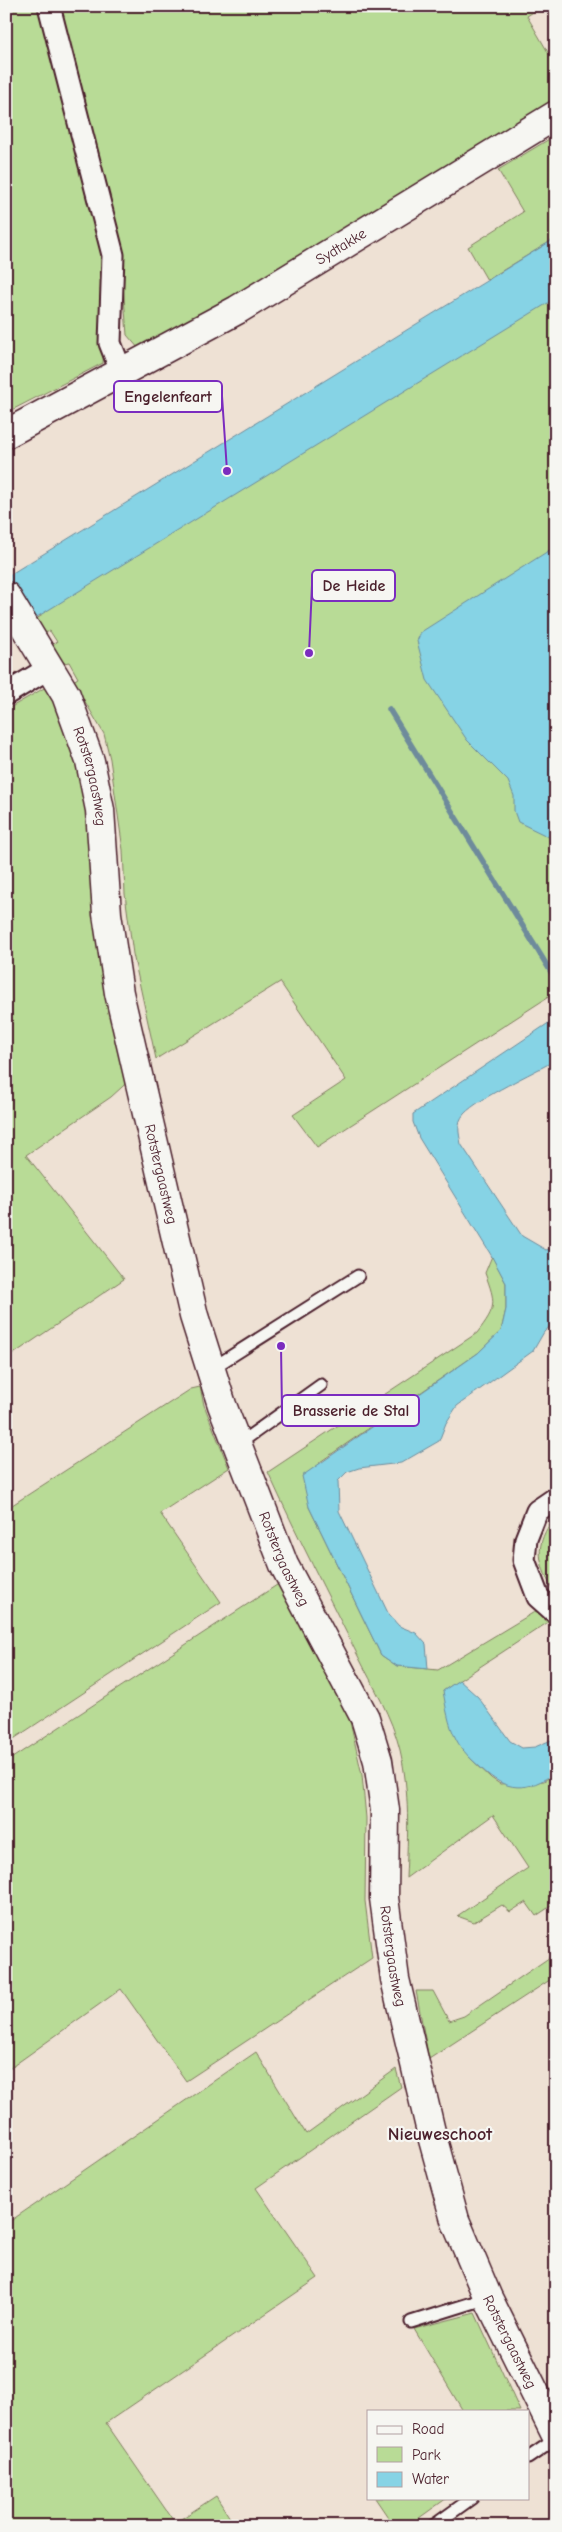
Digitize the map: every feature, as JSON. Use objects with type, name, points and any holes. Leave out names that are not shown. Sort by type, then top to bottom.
[{"type":"street","points":[[49,6],[113,255],[110,342],[121,371]]},
{"type":"street","name":"Sydtakke","points":[[6,434],[237,310],[370,231],[556,115]]},
{"type":"street","name":"Rotstergaastweg","points":[[6,596],[72,708],[95,780],[100,810],[107,914],[119,994],[194,1316],[236,1446],[284,1565],[368,1726],[378,1761],[385,1810],[384,1898],[395,1979],[432,2136],[455,2220],[488,2298],[556,2437]]},
{"type":"street","points":[[6,694],[49,668]]},
{"type":"street","points":[[556,1498],[537,1510],[526,1539],[524,1560],[538,1598],[556,1613]]},
{"type":"lane","points":[[211,1369],[358,1276]]},
{"type":"lane","points":[[236,1446],[321,1385]]},
{"type":"lane","points":[[411,2322],[488,2298]]},
{"type":"lane","name":"Rotstergaastweg","points":[[530,2456],[556,2437]]},
{"type":"lane","points":[[433,2526],[469,2500]]},
{"type":"green space","points":[[17,6],[38,6],[101,248],[105,277],[105,319],[103,363],[6,413],[6,13]]},
{"type":"green space","points":[[57,6],[543,6],[527,16],[556,66],[556,106],[174,334],[139,349],[127,335],[123,284],[114,228]]},
{"type":"green space","points":[[556,135],[556,238],[487,280],[468,247],[523,212],[498,170]]},
{"type":"green space","points":[[556,294],[556,992],[317,1147],[293,1115],[346,1080],[280,982],[156,1059],[133,954],[125,894],[123,850],[110,759],[104,734],[73,681],[78,678],[69,662],[64,663],[51,645],[57,642],[50,631],[45,633],[36,619],[41,616],[39,612]]},
{"type":"green space","points":[[46,687],[76,746],[132,1078],[111,1097],[26,1155],[124,1279],[6,1359],[6,710]]},
{"type":"green space","points":[[492,1256],[506,1283],[506,1309],[501,1331],[478,1353],[320,1462],[309,1507],[381,1655],[397,1666],[438,1670],[541,1608],[550,1621],[443,1691],[468,1756],[491,1778],[500,1784],[544,1781],[556,1772],[556,1906],[554,1904],[536,1916],[526,1902],[510,1912],[502,1905],[474,1922],[457,1916],[528,1868],[493,1815],[406,1878],[407,1798],[397,1738],[382,1702],[268,1472],[477,1333],[488,1317],[493,1304],[485,1273]]},
{"type":"green space","points":[[200,1387],[204,1405],[229,1468],[160,1513],[221,1602],[6,1744],[6,1509],[191,1389]]},
{"type":"green space","points":[[556,1516],[556,1595],[545,1574],[540,1555],[543,1536]]},
{"type":"green space","points":[[283,1581],[349,1717],[362,1775],[366,1818],[365,1901],[372,1958],[186,2081],[121,1989],[6,2071],[6,1762]]},
{"type":"green space","points":[[556,1953],[556,1976],[429,2059],[416,1991],[433,1991],[449,2021],[464,2016]]},
{"type":"green space","points":[[256,2052],[306,2134],[396,2069],[401,2087],[256,2188],[318,2278],[106,2423],[175,2523],[216,2496],[235,2526],[6,2526],[6,2224]]},
{"type":"green space","points":[[475,2313],[520,2410],[462,2410],[414,2329]]},
{"type":"green space","points":[[376,2500],[444,2500],[408,2526],[394,2526]]},
{"type":"water","points":[[556,238],[556,298],[6,636],[6,577]]},
{"type":"water","points":[[556,546],[556,844],[549,837],[518,822],[514,811],[514,796],[508,781],[467,740],[427,680],[417,641],[421,632]]},
{"type":"water","points":[[556,1018],[556,1060],[472,1107],[461,1117],[459,1128],[461,1144],[522,1236],[546,1250],[556,1247],[556,1321],[544,1332],[533,1351],[457,1406],[446,1423],[439,1441],[401,1463],[359,1468],[347,1472],[338,1481],[339,1511],[389,1615],[399,1626],[416,1633],[426,1644],[428,1669],[397,1666],[381,1655],[309,1507],[302,1476],[478,1353],[501,1331],[506,1309],[506,1283],[491,1255],[419,1138],[413,1122],[413,1114]]},
{"type":"water","points":[[459,1680],[478,1697],[510,1741],[522,1748],[535,1747],[556,1738],[556,1772],[536,1784],[517,1787],[499,1782],[474,1761],[464,1751],[453,1733],[445,1703],[443,1691]]},
{"type":"waterway","points":[[389,709],[556,980]]},
{"type":"place","name":"Engelenfeart","points":[[227,471]]},
{"type":"place","name":"De Heide","points":[[309,653]]},
{"type":"place","name":"Brasserie de Stal","points":[[281,1346]]},
{"type":"district","name":"Nieuweschoot","points":[[440,2134]]}]
